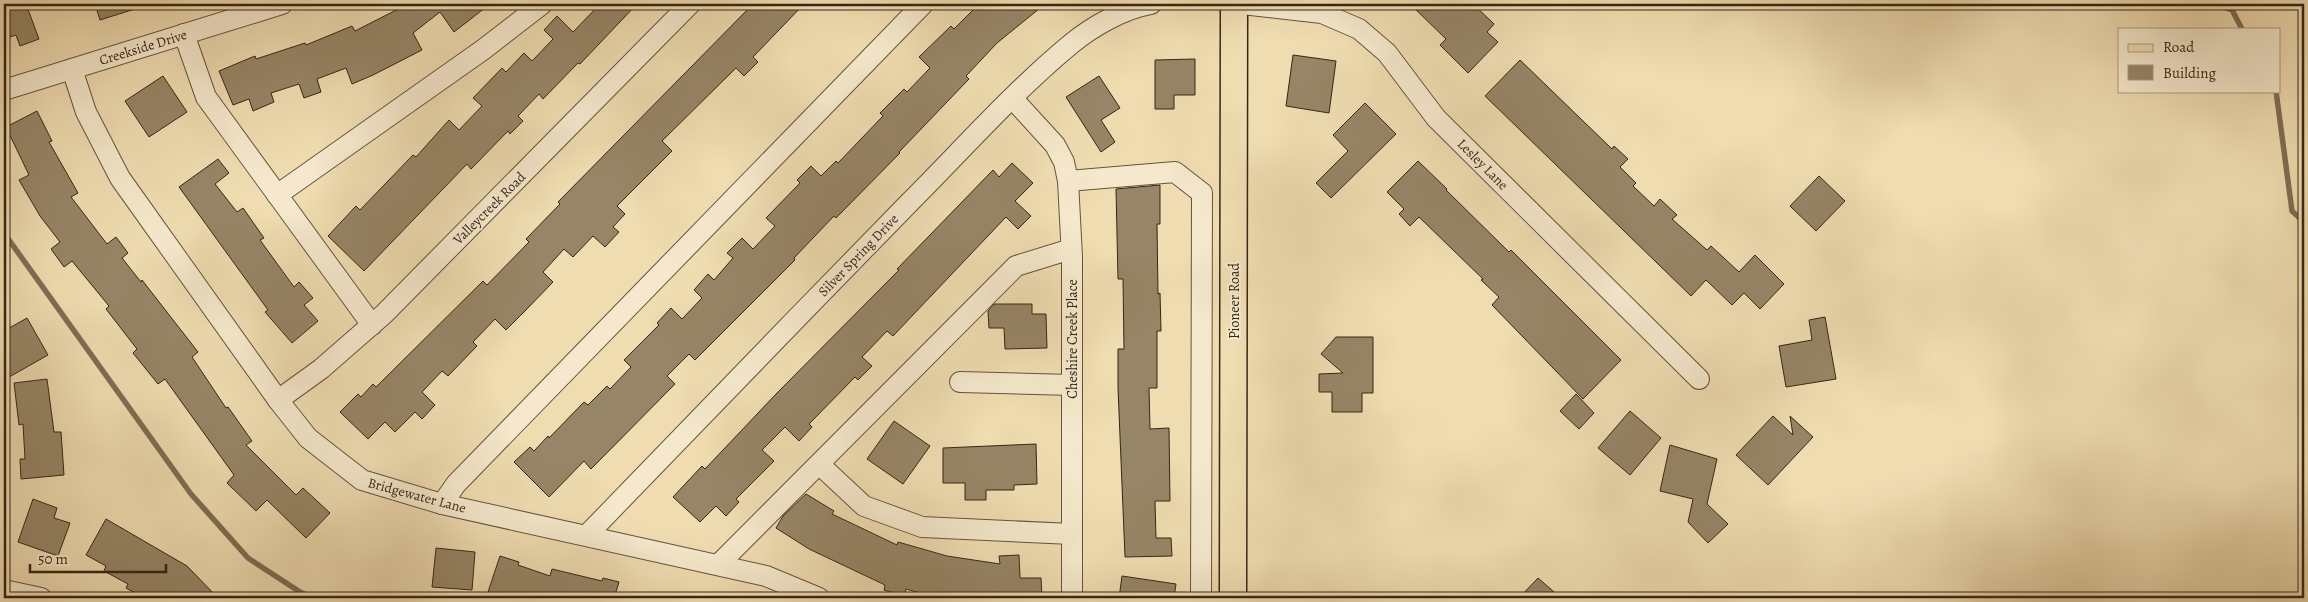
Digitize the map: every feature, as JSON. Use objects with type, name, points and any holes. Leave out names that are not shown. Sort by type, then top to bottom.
[{"type":"main road","name":"Pioneer Road","points":[[1233,598],[1234,4]]},
{"type":"street","name":"Creekside Drive","points":[[4,90],[282,4]]},
{"type":"street","points":[[277,195],[484,49],[542,4]]},
{"type":"street","name":"Valleycreek Road","points":[[278,400],[321,369],[372,325],[690,4]]},
{"type":"street","points":[[442,504],[456,484],[923,4]]},
{"type":"street","name":"Silver Spring Drive","points":[[587,535],[1013,98],[1072,44],[1099,25],[1134,7],[1151,4]]},
{"type":"street","name":"Lesley Lane","points":[[1242,4],[1322,13],[1359,29],[1387,53],[1436,118],[1699,379]]},
{"type":"street","points":[[184,34],[206,97],[372,325]]},
{"type":"street","name":"Bridgewater Lane","points":[[72,69],[86,112],[120,178],[278,400],[308,438],[362,480],[442,504],[766,576],[815,597]]},
{"type":"street","name":"Cheshire Creek Place","points":[[1013,98],[1055,145],[1064,162],[1068,180],[1072,249],[1072,598]]},
{"type":"street","points":[[1068,180],[1175,172],[1202,193],[1201,598]]},
{"type":"street","points":[[718,565],[1016,266],[1072,249]]},
{"type":"street","points":[[960,382],[1072,385]]},
{"type":"street","points":[[819,464],[864,506],[922,527],[1072,534]]},
{"type":"street","points":[[4,590],[41,598]]},
{"type":"building","points":[[26,4],[39,39],[20,46],[16,35],[4,39],[4,12]]},
{"type":"building","points":[[95,4],[140,4],[141,7],[100,20]]},
{"type":"building","points":[[408,4],[490,4],[454,32],[440,12],[413,33],[422,50],[352,84],[346,68],[317,79],[321,92],[304,98],[299,84],[271,93],[274,102],[253,111],[249,99],[233,105],[219,71],[255,56],[256,59],[305,43],[306,45],[352,26],[355,31]]},
{"type":"building","points":[[600,4],[637,4],[580,64],[578,63],[543,99],[539,94],[518,116],[523,121],[510,134],[508,131],[471,169],[467,164],[364,271],[328,236],[356,206],[360,210],[413,155],[416,157],[449,120],[459,130],[482,106],[473,98],[502,68],[506,72],[524,53],[532,61],[553,39],[544,30],[557,16],[573,32]]},
{"type":"building","points":[[753,4],[804,4],[753,57],[758,62],[744,76],[736,68],[662,141],[672,151],[617,206],[625,214],[613,227],[619,232],[605,247],[593,236],[573,257],[564,249],[543,272],[553,282],[525,311],[506,330],[495,319],[473,342],[477,346],[448,376],[442,371],[422,392],[435,405],[422,419],[415,412],[395,432],[385,422],[368,439],[340,412],[358,394],[361,397],[373,384],[376,387],[483,281],[487,285],[529,242],[526,239],[560,204],[558,202]]},
{"type":"building","points":[[979,4],[1045,4],[997,43],[966,76],[969,79],[900,153],[836,218],[834,216],[794,258],[795,260],[695,360],[689,354],[667,376],[675,384],[591,469],[584,461],[549,497],[514,462],[530,447],[534,451],[584,402],[588,405],[607,386],[610,389],[631,367],[624,360],[659,325],[657,323],[671,308],[682,319],[702,298],[694,290],[708,274],[714,280],[733,258],[727,253],[742,238],[753,249],[775,226],[766,218],[800,183],[797,180],[811,166],[821,176],[836,161],[838,163],[883,116],[880,113],[904,89],[907,92],[930,68],[919,57],[951,26],[954,29]]},
{"type":"building","points":[[1410,4],[1473,4],[1494,24],[1487,32],[1498,42],[1468,73],[1440,45],[1446,39]]},
{"type":"building","points":[[1293,55],[1336,61],[1329,113],[1286,106]]},
{"type":"building","points":[[1195,59],[1195,95],[1174,95],[1174,109],[1155,109],[1155,60]]},
{"type":"building","points":[[1520,60],[1612,149],[1614,146],[1628,159],[1620,167],[1636,183],[1633,186],[1654,206],[1660,199],[1677,215],[1672,219],[1707,250],[1711,246],[1739,272],[1755,255],[1784,284],[1760,309],[1744,293],[1732,305],[1706,280],[1691,296],[1485,96]]},
{"type":"building","points":[[163,76],[187,112],[149,137],[125,101]]},
{"type":"building","points":[[1099,76],[1120,108],[1101,120],[1115,142],[1101,152],[1066,97]]},
{"type":"building","points":[[1365,103],[1396,134],[1331,198],[1316,183],[1348,151],[1333,135]]},
{"type":"building","points":[[37,111],[52,141],[49,142],[78,193],[71,197],[107,244],[116,237],[128,253],[122,258],[141,282],[142,280],[198,352],[192,357],[226,408],[228,407],[252,441],[246,445],[296,495],[303,488],[330,513],[306,538],[267,500],[256,511],[227,483],[234,475],[165,379],[158,384],[133,353],[137,349],[106,309],[109,306],[72,261],[64,267],[51,249],[60,242],[40,216],[19,180],[29,175],[6,127]]},
{"type":"building","points":[[218,159],[229,173],[215,184],[237,212],[243,208],[264,238],[260,240],[294,287],[299,282],[313,298],[304,305],[318,321],[292,343],[265,312],[268,310],[179,187]]},
{"type":"building","points":[[1418,161],[1509,252],[1511,250],[1621,360],[1583,399],[1492,305],[1499,297],[1481,280],[1483,279],[1419,217],[1410,226],[1399,214],[1404,209],[1387,192]]},
{"type":"building","points":[[1012,163],[1033,183],[1015,201],[1031,216],[1018,229],[1006,217],[893,336],[887,331],[862,357],[872,366],[858,380],[855,377],[809,424],[812,427],[799,441],[785,427],[762,450],[774,461],[736,499],[739,502],[726,516],[716,506],[700,522],[673,497],[702,466],[705,469],[899,270],[897,269],[993,170],[999,177]]},
{"type":"building","points":[[1819,176],[1845,201],[1816,231],[1790,206]]},
{"type":"building","points":[[1160,185],[1160,224],[1157,224],[1158,294],[1160,293],[1161,331],[1157,331],[1157,388],[1149,388],[1150,429],[1169,428],[1170,501],[1155,501],[1156,538],[1171,538],[1172,556],[1125,557],[1118,388],[1118,349],[1124,349],[1123,279],[1118,279],[1116,189]]},
{"type":"building","points":[[994,304],[1032,304],[1032,314],[1046,314],[1047,348],[1005,349],[1004,328],[989,328],[988,311]]},
{"type":"building","points":[[1825,317],[1836,379],[1786,387],[1779,346],[1812,340],[1809,320]]},
{"type":"building","points":[[27,318],[48,355],[4,380],[4,331]]},
{"type":"building","points":[[1336,337],[1373,337],[1373,393],[1362,393],[1362,412],[1332,412],[1332,392],[1319,392],[1319,374],[1343,373],[1321,354]]},
{"type":"building","points":[[47,379],[54,432],[61,432],[64,475],[21,479],[20,459],[25,459],[23,424],[19,425],[14,383]]},
{"type":"building","points":[[1576,394],[1594,413],[1579,429],[1560,411]]},
{"type":"building","points":[[1630,411],[1661,438],[1630,475],[1598,448]]},
{"type":"building","points":[[1773,416],[1793,435],[1790,416],[1813,437],[1768,485],[1736,455]]},
{"type":"building","points":[[894,421],[930,446],[903,484],[867,459]]},
{"type":"building","points":[[1036,444],[1037,484],[1014,485],[1014,490],[986,490],[986,500],[965,500],[965,483],[943,483],[943,448]]},
{"type":"building","points":[[1670,445],[1717,459],[1707,504],[1728,524],[1708,543],[1688,522],[1693,499],[1660,491]]},
{"type":"building","points":[[806,494],[834,511],[832,514],[897,545],[898,542],[947,556],[1000,564],[999,556],[1019,555],[1020,578],[1041,578],[1042,598],[938,598],[906,589],[904,596],[884,590],[885,585],[809,549],[776,528],[783,516]]},
{"type":"building","points":[[33,499],[57,508],[54,518],[70,523],[58,556],[18,542]]},
{"type":"building","points":[[106,519],[187,566],[218,598],[144,598],[126,588],[128,584],[104,571],[106,566],[86,555]]},
{"type":"building","points":[[436,548],[475,552],[472,590],[432,587]]},
{"type":"building","points":[[500,556],[519,562],[518,565],[550,576],[552,569],[602,581],[603,578],[619,582],[614,598],[486,598]]},
{"type":"building","points":[[1122,576],[1176,584],[1174,598],[1119,598]]},
{"type":"building","points":[[1538,578],[1561,598],[1519,598]]},
{"type":"waterway","points":[[2215,4],[2232,10],[2241,28]]},
{"type":"waterway","points":[[2276,92],[2292,211],[2304,222]]},
{"type":"waterway","points":[[4,233],[191,494],[248,558],[312,598]]}]
